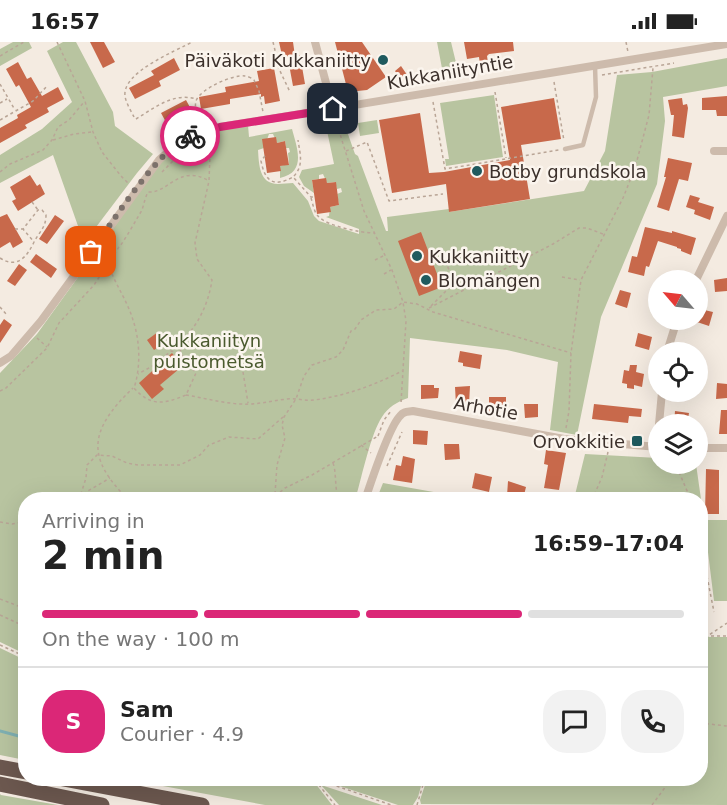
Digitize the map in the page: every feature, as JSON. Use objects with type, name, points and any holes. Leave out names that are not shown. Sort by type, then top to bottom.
[{"type":"highway","points":[[0,767],[18,770]]},
{"type":"highway","points":[[0,784],[102,805]]},
{"type":"highway","points":[[101,786],[202,805]]},
{"type":"street","points":[[315,42],[334,113]]},
{"type":"street","name":"Kukkaniityntie","points":[[0,363],[10,356],[31,333],[159,160],[184,138],[220,127],[334,113],[595,64],[727,44]]},
{"type":"street","points":[[714,151],[727,151]]},
{"type":"street","points":[[701,270],[727,216]]},
{"type":"street","name":"Arhotie","points":[[368,492],[398,417],[405,412],[413,411],[564,439],[648,446]]},
{"type":"street","points":[[708,448],[727,448]]},
{"type":"lane","points":[[565,149],[583,146],[596,97],[595,64]]},
{"type":"path","points":[[0,56],[24,42]]},
{"type":"path","points":[[57,42],[85,101],[93,132],[102,152],[130,184]]},
{"type":"path","points":[[192,42],[144,68],[125,90],[125,96],[135,118],[176,98],[189,97],[196,100]]},
{"type":"path","points":[[273,42],[276,58],[290,92]]},
{"type":"path","points":[[626,42],[628,50]]},
{"type":"path","points":[[596,76],[674,63]]},
{"type":"path","points":[[565,433],[569,411],[571,353],[580,280],[623,198],[635,168],[649,115],[653,67]]},
{"type":"path","points":[[194,127],[200,125],[196,100],[201,94],[213,85],[246,76],[257,84],[263,114]]},
{"type":"path","points":[[433,102],[445,169],[506,159],[565,149],[554,82]]},
{"type":"path","points":[[0,84],[15,111]]},
{"type":"path","points":[[0,120],[33,100],[48,85]]},
{"type":"path","points":[[495,91],[506,159]]},
{"type":"path","points":[[0,103],[8,98]]},
{"type":"path","points":[[0,172],[10,164],[43,150],[52,140],[58,127],[69,120],[85,101]]},
{"type":"path","points":[[334,113],[364,211],[386,255],[403,302],[406,321],[402,404]]},
{"type":"path","points":[[52,140],[93,132]]},
{"type":"path","points":[[180,353],[183,341],[197,322],[211,291],[212,280],[197,259],[195,243],[209,181],[209,139]]},
{"type":"path","points":[[265,156],[261,161],[267,178],[278,182],[293,177],[301,163],[298,140]]},
{"type":"path","points":[[345,152],[367,142],[388,201],[443,194]]},
{"type":"path","points":[[162,173],[176,158],[199,144]]},
{"type":"path","points":[[144,194],[158,190],[178,177],[200,176],[209,181]]},
{"type":"path","points":[[293,177],[311,197],[316,214],[320,219],[352,230],[375,232]]},
{"type":"path","points":[[0,391],[6,388],[47,348],[59,323],[109,265],[119,247],[124,243],[129,229],[143,207],[148,192]]},
{"type":"path","points":[[0,258],[10,263],[21,261],[45,227],[46,215],[32,202]]},
{"type":"path","points":[[23,229],[38,210]]},
{"type":"path","points":[[428,308],[553,244],[579,228],[587,228],[603,234]]},
{"type":"path","points":[[15,229],[23,229],[34,242]]},
{"type":"path","points":[[81,492],[87,465],[97,455],[100,433],[106,419],[134,388],[138,374],[138,343],[133,319],[117,288],[109,265],[103,235]]},
{"type":"path","points":[[428,308],[455,282],[444,259],[463,250]]},
{"type":"path","points":[[375,260],[386,255]]},
{"type":"path","points":[[384,274],[392,270]]},
{"type":"path","points":[[562,277],[580,280]]},
{"type":"path","points":[[275,492],[277,465],[285,438],[282,425],[284,417],[296,399],[304,376],[312,365],[336,357],[343,350],[351,332],[361,320],[376,310],[394,309],[403,302],[417,304],[571,353]]},
{"type":"path","points":[[0,308],[6,314]]},
{"type":"path","points":[[31,333],[47,348]]},
{"type":"path","points":[[138,374],[156,364],[171,351],[180,353],[196,373],[186,395]]},
{"type":"path","points":[[134,388],[139,394],[156,403],[168,402],[186,395],[219,402],[249,404],[296,399],[313,400],[374,385],[403,371]]},
{"type":"path","points":[[243,372],[249,404]]},
{"type":"path","points":[[139,394],[142,391]]},
{"type":"path","points":[[97,455],[112,456],[138,465],[180,465],[200,455],[209,445],[229,436],[258,439],[278,419],[284,417]]},
{"type":"path","points":[[387,467],[405,424]]},
{"type":"path","points":[[279,492],[377,436],[391,433]]},
{"type":"path","points":[[595,492],[607,462],[607,444]]},
{"type":"path","points":[[362,445],[374,456]]},
{"type":"path","points":[[97,455],[110,478],[122,492]]},
{"type":"path","points":[[333,462],[336,492]]},
{"type":"path","points":[[680,474],[688,492]]},
{"type":"path","points":[[86,492],[110,478]]},
{"type":"path","points":[[0,522],[18,523]]},
{"type":"path","points":[[708,582],[714,612]]},
{"type":"path","points":[[0,599],[18,606]]},
{"type":"path","points":[[0,615],[18,623]]},
{"type":"path","points":[[710,636],[727,623]]},
{"type":"path","points":[[710,636],[727,636]]},
{"type":"path","points":[[0,645],[18,653]]},
{"type":"path","points":[[708,724],[727,726]]},
{"type":"path","points":[[320,786],[335,805]]},
{"type":"path","points":[[335,786],[391,805]]},
{"type":"path","points":[[417,805],[423,786]]},
{"type":"path","points":[[652,805],[666,786]]},
{"type":"green space","points":[[13,42],[29,42],[32,48],[0,66],[0,49]]},
{"type":"green space","points":[[63,42],[76,42],[113,112],[115,126],[153,154],[84,243],[53,155],[0,183],[0,155],[42,129],[72,102],[47,51]]},
{"type":"green space","points":[[437,42],[451,42],[459,75],[444,79]]},
{"type":"green space","name":"Kukkaniityn puistometsä","points":[[727,58],[727,86],[663,97],[665,121],[657,184],[601,317],[577,435],[550,430],[558,362],[507,350],[410,338],[408,398],[384,413],[378,424],[357,492],[18,492],[18,651],[0,642],[0,373],[37,334],[161,162],[187,141],[200,134],[248,125],[249,137],[292,129],[298,151],[297,165],[288,175],[280,178],[280,166],[289,164],[289,148],[286,148],[285,141],[277,143],[273,134],[269,134],[264,148],[258,150],[261,172],[264,177],[272,183],[293,183],[308,201],[314,216],[319,221],[359,234],[359,229],[326,217],[329,216],[330,207],[339,205],[337,194],[342,192],[341,188],[337,189],[335,182],[327,183],[323,174],[319,175],[319,179],[312,180],[314,193],[304,186],[299,177],[302,170],[334,164],[326,126],[318,127],[320,122],[343,120],[386,231],[388,231],[387,217],[449,209],[449,212],[584,191],[605,151],[617,75],[652,72]]},
{"type":"green space","points":[[494,95],[503,157],[446,166],[445,159],[449,159],[440,103]]},
{"type":"green space","points":[[377,120],[379,133],[360,136],[358,123]]},
{"type":"green space","points":[[585,454],[648,457],[648,474],[697,474],[700,492],[576,492]]},
{"type":"green space","points":[[383,483],[434,492],[379,492]]},
{"type":"green space","points":[[708,520],[727,520],[727,601],[714,601],[708,552]]},
{"type":"green space","points":[[708,636],[727,637],[727,805],[421,804],[425,786],[708,786]]},
{"type":"green space","points":[[0,648],[18,657],[18,759],[0,755]]},
{"type":"green space","points":[[163,786],[317,786],[332,805],[265,805]]},
{"type":"green space","points":[[322,786],[382,805],[339,805]]},
{"type":"green space","points":[[340,786],[421,786],[413,805],[398,805]]},
{"type":"green space","points":[[1,795],[58,805],[0,805]]},
{"type":"building","points":[[90,42],[104,42],[115,62],[103,68]]},
{"type":"building","points":[[279,42],[293,42],[295,56],[300,55],[305,84],[293,86],[288,59],[283,60]]},
{"type":"building","points":[[335,42],[362,42],[386,77],[367,90],[348,92]]},
{"type":"building","points":[[464,42],[513,42],[514,51],[489,54],[487,56],[489,71],[481,72],[479,57],[467,59]]},
{"type":"building","points":[[201,52],[209,57],[202,67],[194,62]]},
{"type":"building","points":[[174,58],[180,70],[159,81],[161,86],[135,99],[129,88],[154,75],[151,71]]},
{"type":"building","points":[[18,62],[27,79],[31,77],[42,96],[58,87],[64,99],[47,108],[49,112],[25,125],[27,128],[0,143],[0,128],[18,118],[17,115],[31,107],[19,85],[16,87],[6,69]]},
{"type":"building","points":[[401,66],[412,82],[403,84],[395,71]]},
{"type":"building","points":[[274,68],[280,101],[265,104],[264,96],[261,97],[261,94],[230,99],[230,104],[201,109],[199,97],[226,92],[225,87],[259,81],[257,71]]},
{"type":"building","points":[[727,96],[727,116],[717,116],[716,110],[702,110],[702,98]]},
{"type":"building","points":[[554,98],[561,139],[521,145],[530,199],[449,212],[446,184],[392,193],[379,120],[420,113],[429,173],[444,172],[510,160],[501,107]]},
{"type":"building","points":[[682,98],[683,105],[687,104],[688,108],[684,138],[672,136],[674,115],[671,115],[668,100]]},
{"type":"building","points":[[186,100],[192,111],[167,124],[161,113]]},
{"type":"building","points":[[276,137],[277,143],[285,141],[289,165],[280,166],[281,171],[267,173],[262,139]]},
{"type":"building","points":[[668,158],[692,163],[688,181],[679,179],[669,211],[657,207],[666,177],[664,177]]},
{"type":"building","points":[[30,175],[37,186],[40,184],[45,194],[18,211],[12,201],[16,199],[10,187]]},
{"type":"building","points":[[326,178],[327,183],[336,182],[339,205],[330,207],[331,212],[317,214],[312,180]]},
{"type":"building","points":[[690,195],[700,198],[698,202],[714,207],[710,220],[694,214],[695,210],[686,207]]},
{"type":"building","points":[[7,214],[23,242],[13,248],[10,242],[0,248],[0,217]]},
{"type":"building","points":[[55,215],[64,221],[47,244],[39,239]]},
{"type":"building","points":[[645,227],[696,238],[691,255],[677,247],[658,241],[649,267],[646,266],[644,276],[628,272],[632,256],[637,257]]},
{"type":"building","points":[[421,232],[442,287],[419,296],[398,241]]},
{"type":"building","points":[[36,254],[57,269],[51,278],[30,262]]},
{"type":"building","points":[[19,264],[27,270],[15,286],[7,281]]},
{"type":"building","points":[[727,278],[727,291],[715,292],[714,280]]},
{"type":"building","points":[[620,290],[631,293],[627,308],[615,304]]},
{"type":"building","points":[[708,311],[713,312],[708,326]]},
{"type":"building","points":[[4,319],[12,325],[0,343],[0,325]]},
{"type":"building","points":[[158,332],[165,343],[154,350],[147,340]]},
{"type":"building","points":[[638,333],[652,337],[651,342],[648,342],[648,350],[635,346]]},
{"type":"building","points":[[460,351],[482,355],[480,369],[463,366],[463,363],[458,362]]},
{"type":"building","points":[[172,353],[179,362],[175,365],[179,369],[160,385],[164,389],[152,399],[139,383]]},
{"type":"building","points":[[630,365],[637,365],[636,372],[644,374],[642,387],[634,385],[634,389],[627,388],[627,384],[622,383],[624,370],[629,371]]},
{"type":"building","points":[[717,383],[727,384],[727,398],[716,399]]},
{"type":"building","points":[[421,385],[434,385],[434,388],[439,388],[438,398],[421,399]]},
{"type":"building","points":[[470,386],[469,404],[456,405],[455,387]]},
{"type":"building","points":[[489,397],[506,397],[506,406],[503,407],[503,411],[489,412]]},
{"type":"building","points":[[524,404],[538,404],[538,417],[525,418]]},
{"type":"building","points":[[594,404],[642,409],[641,417],[629,416],[628,423],[592,419]]},
{"type":"building","points":[[721,410],[727,410],[727,434],[719,434]]},
{"type":"building","points":[[675,411],[689,413],[689,414],[675,414]]},
{"type":"building","points":[[413,430],[428,431],[427,445],[413,444]]},
{"type":"building","points":[[444,444],[459,444],[460,459],[445,460]]},
{"type":"building","points":[[546,450],[566,453],[559,490],[544,488],[548,465],[544,464]]},
{"type":"building","points":[[403,456],[415,459],[412,483],[393,480],[396,465],[401,466]]},
{"type":"building","points":[[708,469],[719,470],[719,514],[708,514],[708,492],[705,492]]},
{"type":"building","points":[[475,473],[492,477],[489,492],[472,488]]},
{"type":"building","points":[[508,481],[526,487],[525,492],[507,492]]},
{"type":"waterway","points":[[0,731],[18,736]]},
{"type":"way so far","points":[[91,252],[159,160],[184,138],[190,136]]},
{"type":"place","name":"Päiväkoti Kukkaniitty","points":[[383,60]]},
{"type":"place","name":"Botby grundskola","points":[[477,171]]},
{"type":"place","name":"Kukkaniitty","points":[[417,256]]},
{"type":"place","name":"Blomängen","points":[[426,280]]},
{"type":"place","name":"Orvokkitie","points":[[637,441]]},
{"type":"route","points":[[190,136],[220,127],[333,109]]}]
